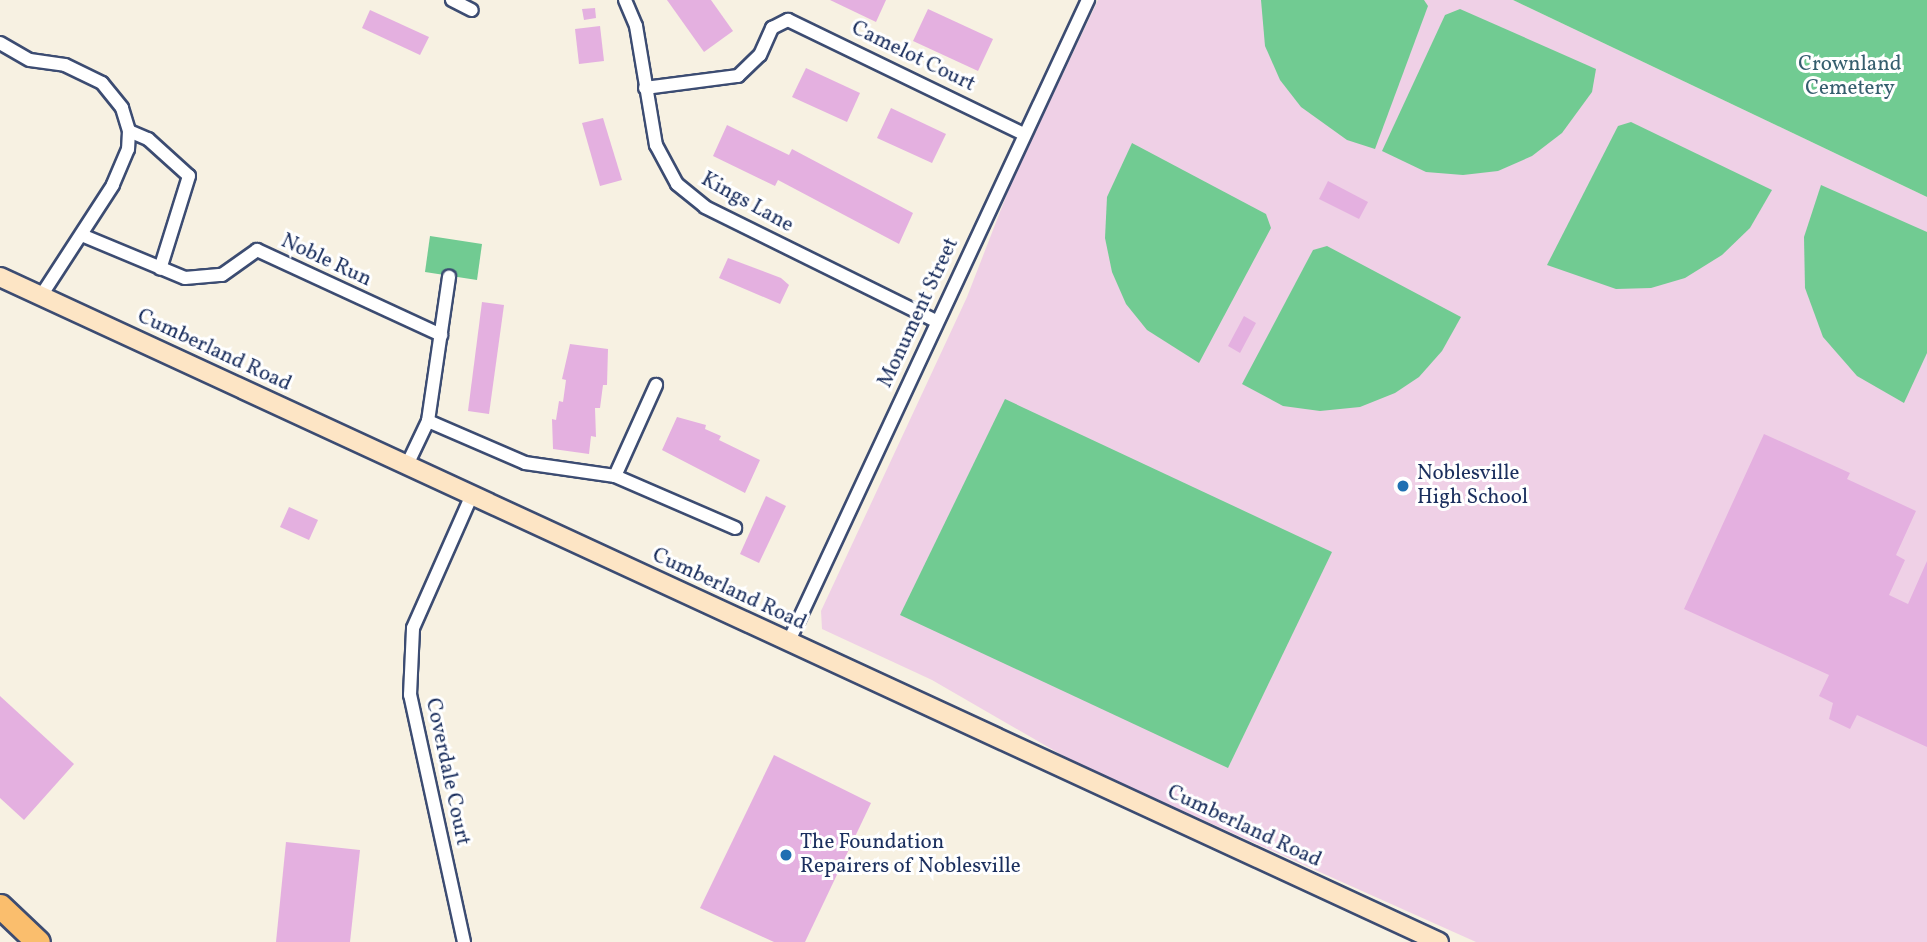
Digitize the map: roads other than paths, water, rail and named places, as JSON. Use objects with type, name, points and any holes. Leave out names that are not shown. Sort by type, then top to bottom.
[{"type":"highway","points":[[0,906],[38,942]]},
{"type":"street","points":[[452,0],[472,10]]},
{"type":"street","name":"Kings Lane","points":[[625,0],[636,26],[645,88],[663,164],[690,196],[936,321]]},
{"type":"street","name":"Monument Street","points":[[788,643],[1088,0]]},
{"type":"street","name":"Camelot Court","points":[[645,88],[738,76],[760,55],[772,28],[788,20],[1024,134]]},
{"type":"street","points":[[0,43],[30,60],[65,65],[102,83],[119,101],[129,131],[122,166],[84,236],[41,296]]},
{"type":"street","points":[[84,236],[160,269],[189,176],[148,139],[129,131]]},
{"type":"street","name":"Noble Run","points":[[160,269],[186,278],[212,277],[257,250],[442,335]]},
{"type":"street","name":"Cumberland Road","points":[[0,277],[1439,942]]},
{"type":"street","points":[[407,465],[428,421],[449,277]]},
{"type":"street","points":[[615,476],[656,385]]},
{"type":"street","points":[[428,421],[525,463],[615,476],[735,528]]},
{"type":"street","name":"Coverdale Court","points":[[464,942],[410,695],[413,628],[472,495]]},
{"type":"place","name":"Noblesville High School","points":[[1403,486]]},
{"type":"place","name":"The Foundation Repairers of Noblesville","points":[[786,855]]},
{"type":"park label","name":"Crownland Cemetery","points":[[1850,77]]}]
